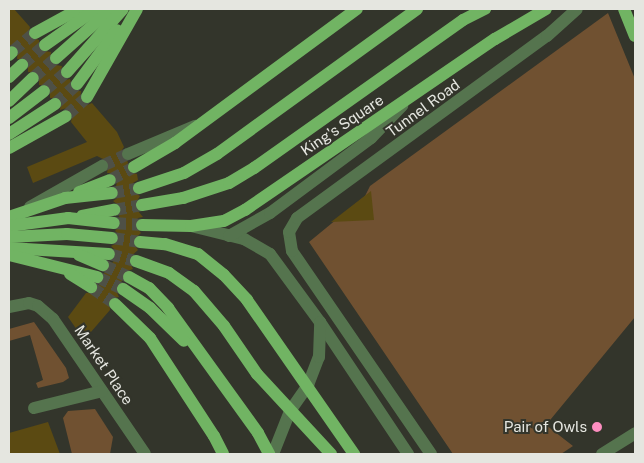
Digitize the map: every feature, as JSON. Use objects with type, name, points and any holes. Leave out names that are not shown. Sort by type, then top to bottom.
[{"type":"main road","points":[[35,33],[79,9]]},
{"type":"main road","points":[[44,45],[96,9]]},
{"type":"main road","points":[[56,58],[112,9]]},
{"type":"main road","points":[[67,72],[123,9]]},
{"type":"main road","points":[[78,84],[132,9]]},
{"type":"main road","points":[[87,97],[137,9]]},
{"type":"main road","points":[[134,167],[202,123],[357,9]]},
{"type":"main road","points":[[139,188],[184,172],[217,154],[417,9]]},
{"type":"main road","points":[[142,205],[183,198],[228,183],[254,168],[463,20],[485,9]]},
{"type":"main road","name":"King's Square","points":[[142,226],[191,226],[224,221],[245,210],[495,39],[546,9]]},
{"type":"main road","points":[[624,9],[635,36]]},
{"type":"main road","points":[[9,78],[22,65]]},
{"type":"main road","points":[[9,101],[33,78]]},
{"type":"main road","points":[[9,118],[44,91]]},
{"type":"main road","points":[[9,134],[55,104]]},
{"type":"main road","points":[[9,148],[66,116]]},
{"type":"main road","points":[[14,215],[65,198],[111,187]]},
{"type":"main road","points":[[9,226],[114,210]]},
{"type":"main road","points":[[68,218],[114,223]]},
{"type":"main road","points":[[9,237],[67,234],[112,238]]},
{"type":"main road","points":[[140,242],[165,244],[198,254],[224,275],[247,300],[308,385],[354,454]]},
{"type":"main road","points":[[9,248],[66,250],[100,271],[59,268],[9,255]]},
{"type":"main road","points":[[136,260],[169,273],[194,291],[224,326],[257,374],[331,454]]},
{"type":"main road","points":[[129,277],[149,288],[168,308],[258,433],[269,454]]},
{"type":"main road","points":[[123,289],[150,308],[218,377]]},
{"type":"main road","points":[[115,304],[150,338],[214,436],[223,454]]},
{"type":"street","name":"Tunnel Road","points":[[432,454],[292,251],[288,232],[297,218],[547,36],[577,9]]},
{"type":"street","points":[[229,236],[270,213],[371,138],[407,101]]},
{"type":"street","points":[[128,154],[202,123]]},
{"type":"street","points":[[14,215],[102,166]]},
{"type":"street","points":[[191,226],[244,239],[270,254],[320,322],[408,454]]},
{"type":"street","name":"Market Place","points":[[9,307],[29,303],[38,306],[53,319],[144,454]]},
{"type":"street","points":[[273,454],[290,411],[308,385],[319,358],[320,322]]},
{"type":"street","points":[[34,408],[102,391]]},
{"type":"street","points":[[602,454],[635,432]]},
{"type":"shaded area","points":[[608,13],[635,79],[635,317],[546,425],[573,446],[561,454],[453,454],[309,242],[365,196],[370,186]]},
{"type":"shaded area","points":[[34,322],[66,368],[69,378],[63,382],[38,388],[36,383],[43,380],[30,335],[9,341],[9,329]]},
{"type":"shaded area","points":[[95,409],[113,437],[110,454],[72,454],[63,418],[68,411]]},
{"type":"building","points":[[9,9],[14,9],[30,27],[28,36],[39,40],[39,50],[51,52],[50,64],[62,66],[60,75],[65,80],[70,79],[73,91],[81,91],[80,102],[87,105],[92,103],[117,132],[124,147],[120,153],[128,162],[127,171],[137,174],[138,180],[133,183],[131,190],[140,196],[134,206],[143,217],[138,218],[134,224],[141,233],[132,241],[138,250],[128,259],[133,269],[122,273],[122,281],[115,288],[119,297],[109,299],[110,310],[84,340],[68,317],[86,293],[98,292],[99,285],[105,279],[104,273],[116,258],[116,251],[111,246],[119,242],[120,235],[115,231],[122,223],[119,216],[122,208],[113,201],[120,196],[116,186],[118,178],[115,173],[107,173],[109,162],[97,156],[33,183],[27,167],[87,142],[71,122],[73,112],[67,108],[60,110],[61,99],[50,98],[50,86],[39,85],[39,73],[28,72],[28,60],[17,59],[18,47],[9,45]]},
{"type":"building","points":[[371,191],[374,220],[331,222]]},
{"type":"building","points":[[48,422],[60,454],[9,454],[9,433]]},
{"type":"tunnel","points":[[12,52],[35,33]]},
{"type":"tunnel","points":[[22,65],[45,45]]},
{"type":"tunnel","points":[[33,78],[56,58]]},
{"type":"tunnel","points":[[44,91],[67,72]]},
{"type":"tunnel","points":[[55,104],[77,84]]},
{"type":"tunnel","points":[[66,116],[87,97]]},
{"type":"tunnel","points":[[102,166],[128,154]]},
{"type":"tunnel","points":[[110,180],[134,167]]},
{"type":"tunnel","points":[[112,193],[139,188]]},
{"type":"tunnel","points":[[114,210],[142,205]]},
{"type":"tunnel","points":[[114,223],[142,225]]},
{"type":"tunnel","points":[[112,238],[140,242]]},
{"type":"tunnel","points":[[109,254],[136,261]]},
{"type":"tunnel","points":[[103,265],[129,277]]},
{"type":"tunnel","points":[[97,277],[123,289]]},
{"type":"tunnel","points":[[91,287],[115,304]]},
{"type":"place","name":"Pair of Owls","points":[[597,427]]}]
